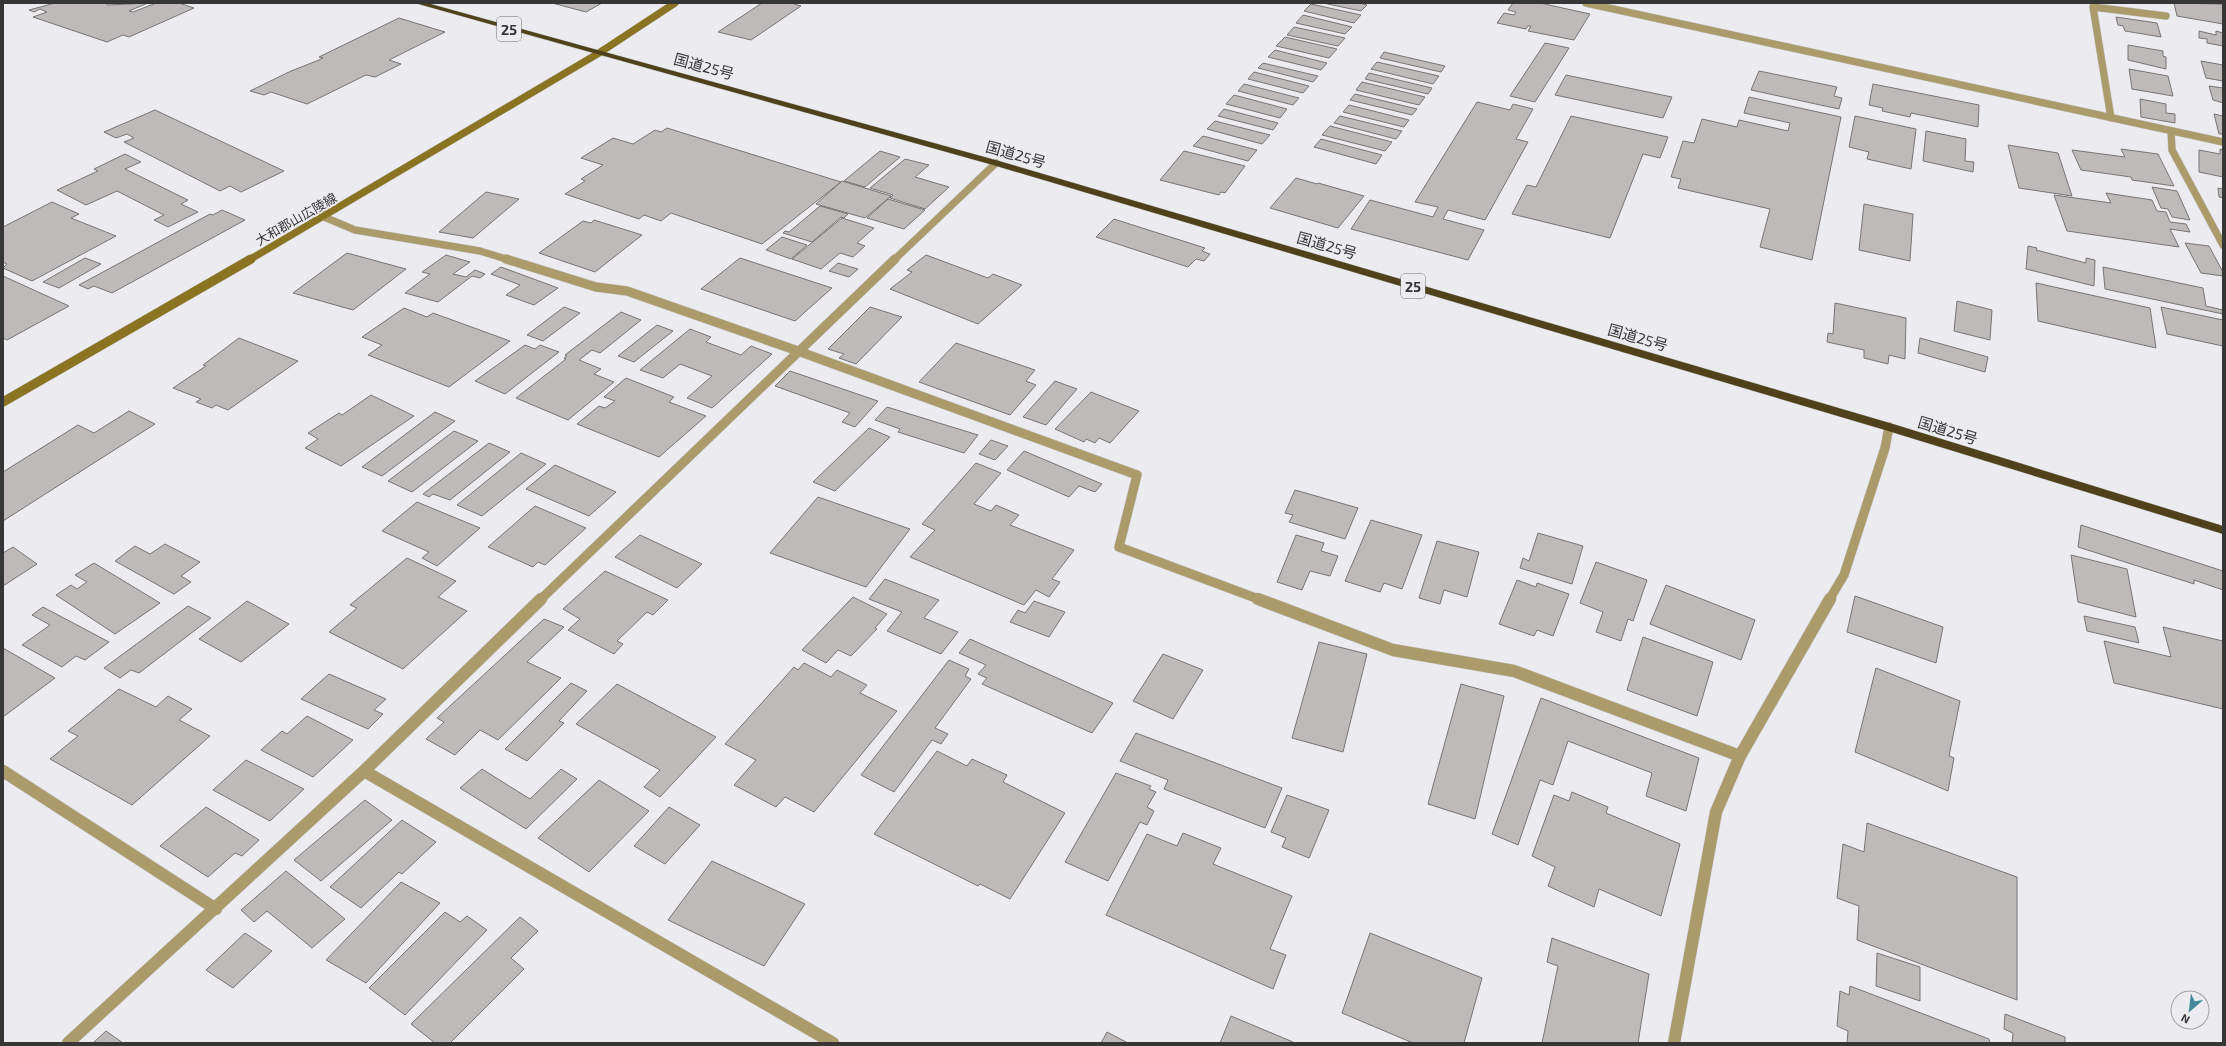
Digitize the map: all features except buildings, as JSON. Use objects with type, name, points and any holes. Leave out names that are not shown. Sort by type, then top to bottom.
[{"type":"highway","name":"国道25号","points":[[419,3],[996,163],[1889,427],[2223,530]]},
{"type":"main road","name":"大和郡山広陵線","points":[[3,402],[324,217],[599,53],[675,3]]},
{"type":"street","points":[[1586,3],[2223,142]]},
{"type":"street","points":[[2111,118],[2093,7],[2166,16]]},
{"type":"street","points":[[2171,131],[2172,150],[2208,219],[2223,244]]},
{"type":"street","points":[[68,1043],[216,909],[364,771],[798,351],[996,163]]},
{"type":"street","points":[[324,217],[355,230],[480,251],[596,287],[627,291],[798,351],[1138,475],[1119,547],[1393,650],[1514,670],[1740,756]]},
{"type":"street","points":[[1674,1043],[1716,812],[1740,756],[1844,576],[1885,448],[1889,427]]},
{"type":"street","points":[[3,771],[216,909]]},
{"type":"street","points":[[364,771],[832,1043]]}]
